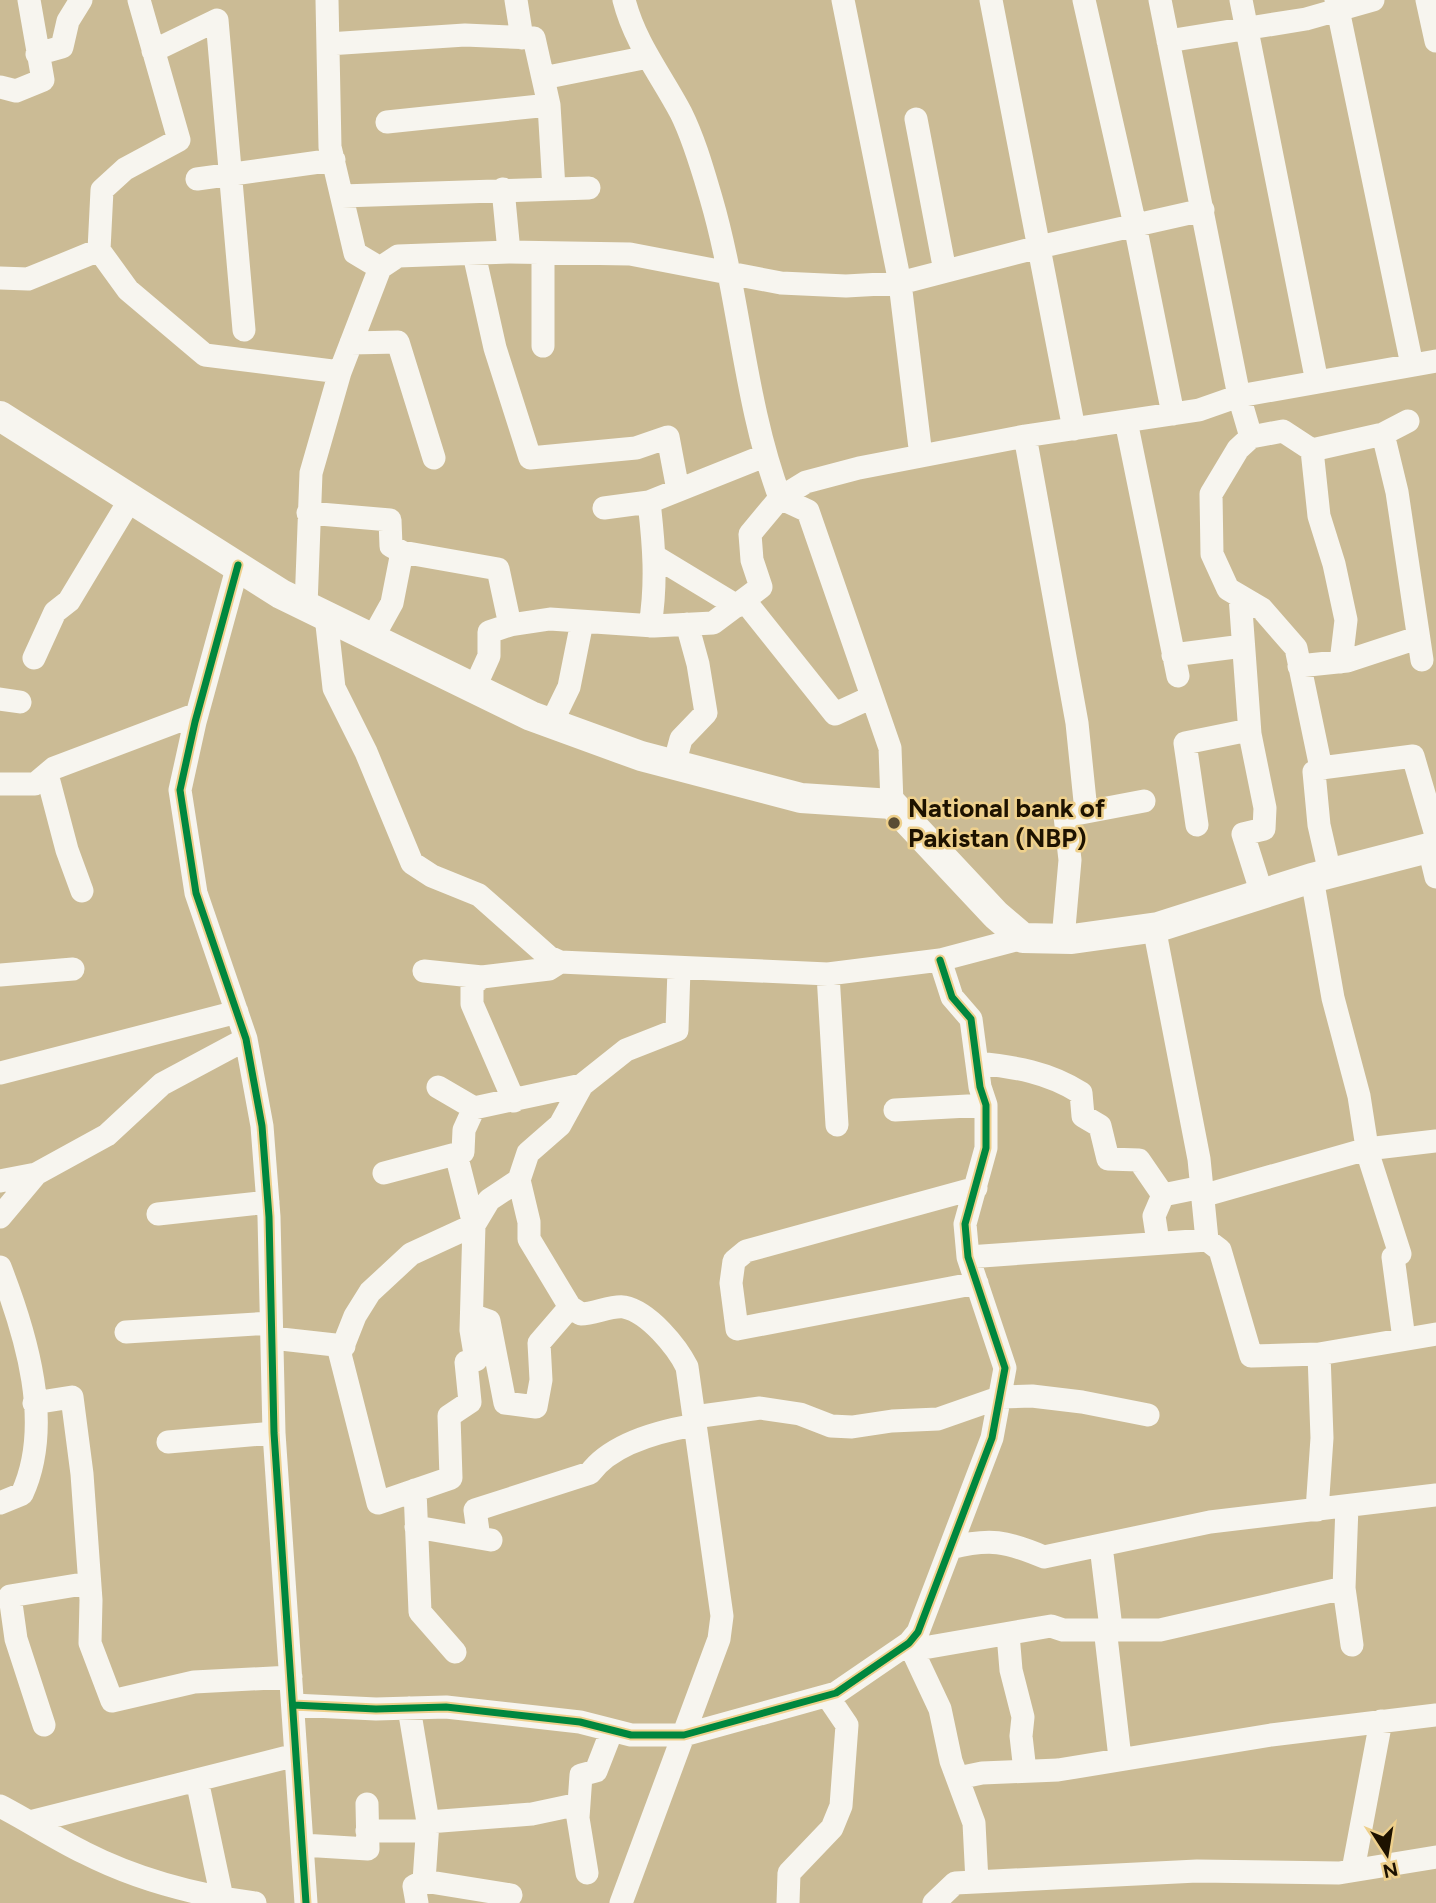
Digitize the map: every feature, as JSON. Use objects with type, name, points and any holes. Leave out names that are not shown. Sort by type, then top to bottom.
[{"type":"main road","points":[[0,416],[316,611],[551,724],[641,757],[801,798],[892,804],[996,915],[1023,938],[1063,939],[1154,927],[1434,843]]},
{"type":"street","points":[[0,87],[16,91],[43,80],[29,0]]},
{"type":"street","points":[[37,54],[62,47],[68,21],[81,0]]},
{"type":"street","points":[[139,0],[179,140],[125,169],[102,190],[99,250],[128,290],[205,355],[340,372]]},
{"type":"street","points":[[327,0],[330,147],[355,253],[380,268]]},
{"type":"street","points":[[516,0],[522,38]]},
{"type":"street","points":[[624,0],[632,29],[682,116],[711,197],[732,276],[764,456],[780,498],[808,511],[890,748],[892,804]]},
{"type":"street","points":[[843,0],[900,284],[921,456]]},
{"type":"street","points":[[991,0],[1074,429]]},
{"type":"street","points":[[1084,0],[1135,225],[1173,414]]},
{"type":"street","points":[[1160,0],[1239,396],[1251,437]]},
{"type":"street","points":[[1241,0],[1317,382]]},
{"type":"street","points":[[1168,41],[1306,19],[1337,4],[1373,0]]},
{"type":"street","points":[[1427,0],[1436,41]]},
{"type":"street","points":[[1337,4],[1412,365]]},
{"type":"street","points":[[153,51],[217,20],[244,330]]},
{"type":"street","points":[[328,44],[465,35],[534,38],[550,106],[554,190]]},
{"type":"street","points":[[543,78],[648,57]]},
{"type":"street","points":[[387,122],[550,106]]},
{"type":"street","points":[[916,120],[945,271]]},
{"type":"street","points":[[197,178],[334,160]]},
{"type":"street","points":[[342,196],[589,188]]},
{"type":"street","points":[[503,189],[509,252]]},
{"type":"street","points":[[1023,938],[940,960],[828,974],[560,962],[549,957],[479,895],[432,876],[412,863],[366,752],[334,688],[316,611],[308,513],[311,473],[340,372],[380,268],[398,256],[509,252],[631,254],[699,266],[732,276],[781,283],[846,286],[900,284],[1039,247],[1203,210]]},
{"type":"street","points":[[0,278],[28,279],[99,250]]},
{"type":"street","points":[[474,254],[495,348],[530,458],[636,448],[668,437],[678,490]]},
{"type":"street","points":[[542,346],[543,254]]},
{"type":"street","points":[[351,343],[398,342],[434,458]]},
{"type":"street","points":[[474,689],[489,656],[489,632],[510,625],[550,619],[650,625],[713,623],[761,587],[752,560],[750,534],[780,498],[806,482],[1025,436],[1199,410],[1239,396],[1436,361]]},
{"type":"street","points":[[1126,421],[1175,665],[1243,646]]},
{"type":"street","points":[[1321,768],[1296,648],[1262,609],[1228,589],[1212,554],[1211,494],[1238,449],[1251,437],[1283,431],[1312,450],[1383,434],[1408,421]]},
{"type":"street","points":[[1299,666],[1420,649],[1397,492],[1383,434]]},
{"type":"street","points":[[1025,436],[1077,723],[1086,811]]},
{"type":"street","points":[[1312,450],[1319,516],[1334,564],[1346,620],[1341,662]]},
{"type":"street","points":[[604,508],[649,502],[764,456]]},
{"type":"street","points":[[34,658],[55,612],[69,601],[131,498]]},
{"type":"street","points":[[649,502],[656,557],[655,594],[650,625]]},
{"type":"street","points":[[308,513],[390,520],[391,545],[402,552],[498,569],[510,625]]},
{"type":"street","points":[[372,639],[392,603],[402,552]]},
{"type":"street","points":[[656,557],[740,603],[835,714],[872,696]]},
{"type":"street","points":[[238,565],[197,714],[180,790],[196,892],[246,1039],[262,1126],[268,1202],[274,1433],[306,1903]]},
{"type":"street","points":[[1240,596],[1249,730],[1265,818],[1264,829],[1243,834],[1262,894]]},
{"type":"street","points":[[551,724],[569,687],[582,622]]},
{"type":"street","points":[[674,765],[681,739],[706,713],[698,664],[687,624]]},
{"type":"street","points":[[0,784],[35,784],[54,768],[197,714]]},
{"type":"street","points":[[1196,825],[1185,743],[1249,730]]},
{"type":"street","points":[[1404,1339],[1393,1256],[1400,1254],[1367,1149],[1359,1097],[1334,998],[1321,876],[1314,772],[1321,768],[1413,757],[1434,843],[1436,877]]},
{"type":"street","points":[[47,774],[67,850],[82,891]]},
{"type":"street","points":[[1063,939],[1070,860],[1065,816],[1144,801]]},
{"type":"street","points":[[1154,927],[1199,1159],[1208,1240]]},
{"type":"street","points":[[910,1646],[918,1632],[992,1438],[1005,1368],[968,1257],[965,1223],[986,1148],[986,1105],[971,1019],[952,997],[940,960]]},
{"type":"street","points":[[424,971],[482,977],[549,969],[560,962]]},
{"type":"street","points":[[0,975],[73,969]]},
{"type":"street","points":[[621,1903],[719,1639],[722,1616],[687,1367],[667,1337],[640,1315],[623,1307],[581,1314],[570,1307],[529,1239],[529,1222],[519,1180],[528,1153],[560,1125],[582,1085],[626,1050],[677,1030],[679,969]]},
{"type":"street","points":[[828,974],[837,1125]]},
{"type":"street","points":[[482,977],[472,985],[472,1004],[514,1101]]},
{"type":"street","points":[[0,1073],[80,1050],[237,1012]]},
{"type":"street","points":[[0,1181],[36,1174],[107,1135],[163,1084],[246,1039]]},
{"type":"street","points":[[977,1063],[1028,1069],[1062,1081],[1081,1093],[1083,1115],[1100,1126],[1108,1159],[1139,1160],[1163,1195]]},
{"type":"street","points":[[438,1087],[474,1108],[582,1085]]},
{"type":"street","points":[[895,1110],[986,1105]]},
{"type":"street","points":[[384,1173],[463,1153],[464,1130],[474,1108]]},
{"type":"street","points":[[1163,1195],[1202,1191],[1367,1149],[1436,1141]]},
{"type":"street","points":[[456,1154],[474,1225],[472,1315],[476,1360],[466,1362],[470,1402],[449,1416],[451,1478],[378,1503],[341,1354],[344,1346],[369,1292],[403,1261],[442,1237],[474,1225],[489,1200],[519,1180]]},
{"type":"street","points":[[0,1217],[36,1174]]},
{"type":"street","points":[[976,1188],[746,1251],[734,1261],[732,1283],[737,1329],[976,1283]]},
{"type":"street","points":[[1158,1242],[1154,1216],[1163,1195]]},
{"type":"street","points":[[158,1213],[268,1202]]},
{"type":"street","points":[[968,1257],[1208,1240],[1220,1250],[1251,1356],[1319,1354],[1436,1334]]},
{"type":"street","points":[[0,1267],[19,1319],[34,1403],[31,1474],[22,1494],[0,1503]]},
{"type":"street","points":[[472,1315],[489,1321],[505,1403],[536,1407],[541,1380],[539,1343],[570,1307]]},
{"type":"street","points":[[126,1332],[271,1331],[344,1346]]},
{"type":"street","points":[[1317,1510],[1322,1438],[1319,1354]]},
{"type":"street","points":[[416,1527],[485,1539],[475,1510],[590,1472],[600,1459],[649,1437],[694,1421],[760,1408],[800,1414],[831,1426],[852,1427],[938,1419],[1001,1396],[1082,1402],[1148,1415]]},
{"type":"street","points":[[34,1403],[72,1397],[82,1474],[90,1643],[112,1702],[194,1682],[291,1677]]},
{"type":"street","points":[[168,1442],[274,1433]]},
{"type":"street","points":[[415,1490],[420,1612],[455,1652]]},
{"type":"street","points":[[950,1548],[983,1540],[1020,1547],[1044,1557],[1210,1522],[1436,1495]]},
{"type":"street","points":[[1346,1506],[1344,1587],[1352,1645]]},
{"type":"street","points":[[1101,1546],[1120,1758]]},
{"type":"street","points":[[44,1725],[8,1642],[10,1596],[89,1583]]},
{"type":"street","points":[[293,1704],[458,1709],[580,1722],[631,1735],[684,1735],[828,1696],[910,1646],[1051,1626],[1063,1630],[1160,1630],[1344,1587]]},
{"type":"street","points":[[1008,1634],[1011,1670],[1023,1717],[1021,1736],[1025,1771]]},
{"type":"street","points":[[910,1646],[940,1709],[958,1778],[974,1823],[977,1882]]},
{"type":"street","points":[[788,1903],[789,1873],[832,1828],[841,1806],[848,1725],[828,1696]]},
{"type":"street","points":[[409,1708],[427,1826],[424,1881]]},
{"type":"street","points":[[958,1778],[982,1773],[1058,1770],[1120,1758],[1436,1715]]},
{"type":"street","points":[[1353,1870],[1381,1721]]},
{"type":"street","points":[[587,1873],[578,1818],[581,1775],[596,1771],[612,1730]]},
{"type":"street","points":[[30,1822],[296,1755]]},
{"type":"street","points":[[197,1780],[222,1898]]},
{"type":"street","points":[[302,1846],[368,1849],[367,1804]]},
{"type":"street","points":[[367,1831],[532,1814],[579,1804]]},
{"type":"street","points":[[0,1807],[85,1854],[135,1875],[222,1898],[255,1903]]},
{"type":"street","points":[[934,1903],[955,1883],[1197,1871],[1353,1870],[1436,1857]]},
{"type":"street","points":[[416,1903],[414,1885],[424,1881],[511,1895]]},
{"type":"cycle path","points":[[238,565],[195,722],[180,790],[196,893],[246,1039],[262,1126],[269,1217],[274,1433],[306,1903]]},
{"type":"cycle path","points":[[293,1705],[376,1709],[446,1707],[580,1722],[631,1735],[684,1735],[836,1693],[909,1643],[918,1632],[992,1438],[1005,1368],[968,1257],[965,1224],[986,1148],[986,1105],[980,1087],[971,1019],[952,997],[940,960]]},
{"type":"place","name":"National bank of Pakistan (NBP)","points":[[894,823]]}]
